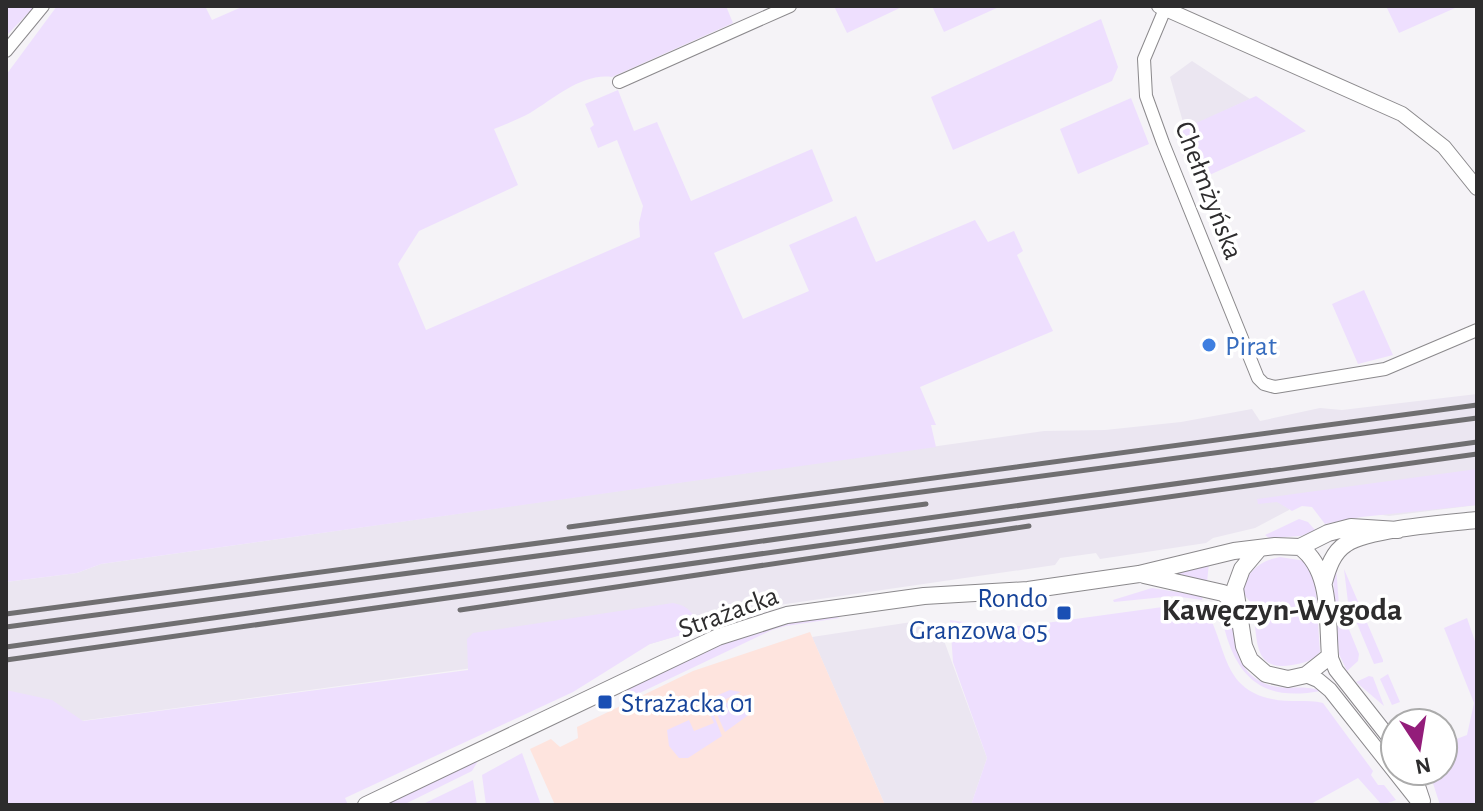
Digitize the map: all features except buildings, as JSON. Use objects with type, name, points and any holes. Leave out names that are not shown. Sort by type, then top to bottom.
[{"type":"main road","points":[[1324,582],[1334,558],[1347,543],[1398,530],[1477,520]]},
{"type":"main road","points":[[1300,547],[1313,560],[1324,582],[1330,656],[1306,675],[1277,678],[1253,664],[1244,646],[1240,610],[1235,602],[1239,574],[1258,550],[1275,546],[1300,547],[1342,528],[1398,530]]},
{"type":"main road","name":"Strażacka","points":[[366,805],[718,637],[752,624],[787,615],[906,599],[1028,590],[1139,574],[1234,551],[1258,550]]},
{"type":"main road","name":"Strażacka","points":[[1139,574],[1223,593],[1235,602]]},
{"type":"street","points":[[6,51],[43,6]]},
{"type":"street","points":[[619,82],[790,6]]},
{"type":"street","name":"Chełmżyńska","points":[[1477,188],[1444,147],[1402,114],[1162,8],[1144,59],[1146,96],[1258,378],[1264,384],[1279,387],[1372,372],[1397,365],[1477,330]]},
{"type":"street","points":[[1330,656],[1336,670],[1379,725]]},
{"type":"street","points":[[1306,675],[1330,690],[1423,805]]},
{"type":"shaded area","points":[[6,6],[35,6],[6,36]]},
{"type":"shaded area","points":[[57,6],[205,6],[212,20],[244,6],[726,6],[733,23],[612,77],[579,83],[530,113],[494,129],[518,185],[419,231],[398,264],[426,330],[640,237],[643,206],[617,140],[598,148],[590,128],[594,125],[585,104],[618,90],[634,131],[657,122],[691,201],[812,149],[833,201],[714,253],[743,319],[809,291],[789,245],[856,216],[876,262],[975,220],[988,242],[1014,231],[1023,251],[1017,255],[1053,331],[920,387],[936,425],[931,425],[936,447],[101,564],[77,573],[6,582],[6,75]]},
{"type":"shaded area","points":[[834,6],[904,6],[847,33]]},
{"type":"shaded area","points":[[932,6],[1001,6],[944,32]]},
{"type":"shaded area","points":[[1386,6],[1454,6],[1455,8],[1399,33]]},
{"type":"shaded area","points":[[1101,19],[1118,67],[1112,81],[953,150],[931,97]]},
{"type":"shaded area","points":[[1192,61],[1250,99],[1185,129],[1170,77]]},
{"type":"shaded area","points":[[1256,96],[1306,131],[1194,182],[1174,133]]},
{"type":"shaded area","points":[[1131,98],[1149,144],[1078,174],[1060,129]]},
{"type":"shaded area","points":[[1364,290],[1393,355],[1358,364],[1332,304]]},
{"type":"shaded area","points":[[1477,394],[1477,505],[1389,516],[1321,505],[1290,504],[1289,510],[1255,528],[1213,538],[1206,543],[1100,559],[1096,553],[1060,558],[1055,565],[779,605],[650,644],[6,731],[6,582],[77,573],[101,564],[1044,431],[1105,430],[1181,422],[1252,409],[1260,421],[1320,408],[1342,410]]},
{"type":"shaded area","points":[[1477,469],[1477,505],[1361,517],[1325,524],[1312,507],[1302,506],[1292,511],[1277,502],[1258,504],[1257,499]]},
{"type":"shaded area","points":[[1299,519],[1308,522],[1315,530],[1301,536],[1269,538],[1265,535]]},
{"type":"shaded area","points":[[1280,557],[1305,561],[1315,581],[1320,652],[1304,662],[1278,666],[1262,656],[1252,606],[1240,591],[1255,568]]},
{"type":"shaded area","points":[[1209,563],[1207,582],[1174,575],[1174,572]]},
{"type":"shaded area","points":[[1336,567],[1339,605],[1359,654],[1358,661],[1347,671],[1339,654],[1333,578]]},
{"type":"shaded area","points":[[1344,569],[1383,662],[1374,664],[1348,602]]},
{"type":"shaded area","points":[[1152,588],[1203,596],[1202,600],[1174,596],[1113,600]]},
{"type":"shaded area","points":[[1217,601],[1230,620],[1242,663],[1249,672],[1267,685],[1321,691],[1274,691],[1251,678],[1234,654]]},
{"type":"shaded area","points":[[673,603],[688,609],[702,629],[650,644],[573,692],[345,798],[348,805],[6,805],[6,690],[52,700],[83,721],[468,670],[467,639],[473,633]]},
{"type":"shaded area","points":[[1170,606],[1186,606],[1207,612],[1228,665],[1244,686],[1272,699],[1323,703],[1373,771],[1371,775],[1379,787],[1386,787],[1396,800],[1382,805],[1358,778],[1309,805],[971,805],[987,758],[953,662],[950,620],[989,626],[1024,626]]},
{"type":"shaded area","points":[[834,616],[840,618],[772,630],[629,698],[625,689],[729,640],[780,624]]},
{"type":"shaded area","points":[[1467,618],[1477,647],[1477,805],[1440,805],[1434,787],[1459,787],[1459,738],[1467,735],[1474,703],[1444,628]]},
{"type":"shaded area","points":[[925,620],[930,628],[939,627],[987,758],[971,805],[885,805],[812,637]]},
{"type":"shaded area","points":[[810,632],[885,805],[555,805],[530,749],[551,739],[560,747],[578,738],[577,727],[693,671]]},
{"type":"shaded area","points":[[1388,674],[1400,702],[1392,705],[1380,679]]},
{"type":"shaded area","points":[[1373,677],[1384,706],[1356,682]]},
{"type":"shaded area","points":[[730,690],[741,692],[700,711],[697,704]]},
{"type":"shaded area","points":[[746,695],[753,703],[754,711],[725,732],[715,710]]},
{"type":"shaded area","points":[[713,713],[722,736],[688,758],[679,758],[669,746],[667,730],[689,720],[694,731],[714,723],[710,714]]},
{"type":"shaded area","points":[[522,753],[541,805],[486,805],[482,775]]},
{"type":"shaded area","points":[[478,761],[472,771],[403,805],[385,805]]},
{"type":"shaded area","points":[[473,780],[477,805],[421,805]]},
{"type":"railway","points":[[569,527],[1477,405]]},
{"type":"railway","points":[[6,614],[1477,418]]},
{"type":"railway","points":[[6,647],[1477,442]]},
{"type":"railway","points":[[6,660],[1477,454]]},
{"type":"railway","points":[[6,627],[926,504]]},
{"type":"railway","points":[[460,610],[1029,526]]},
{"type":"place","name":"Pirat","points":[[1209,345]]},
{"type":"place","name":"Rondo Granzowa 05","points":[[1064,613]]},
{"type":"place","name":"Strażacka 01","points":[[605,702]]},
{"type":"district","name":"Kawęczyn-Wygoda","points":[[1282,609]]}]
